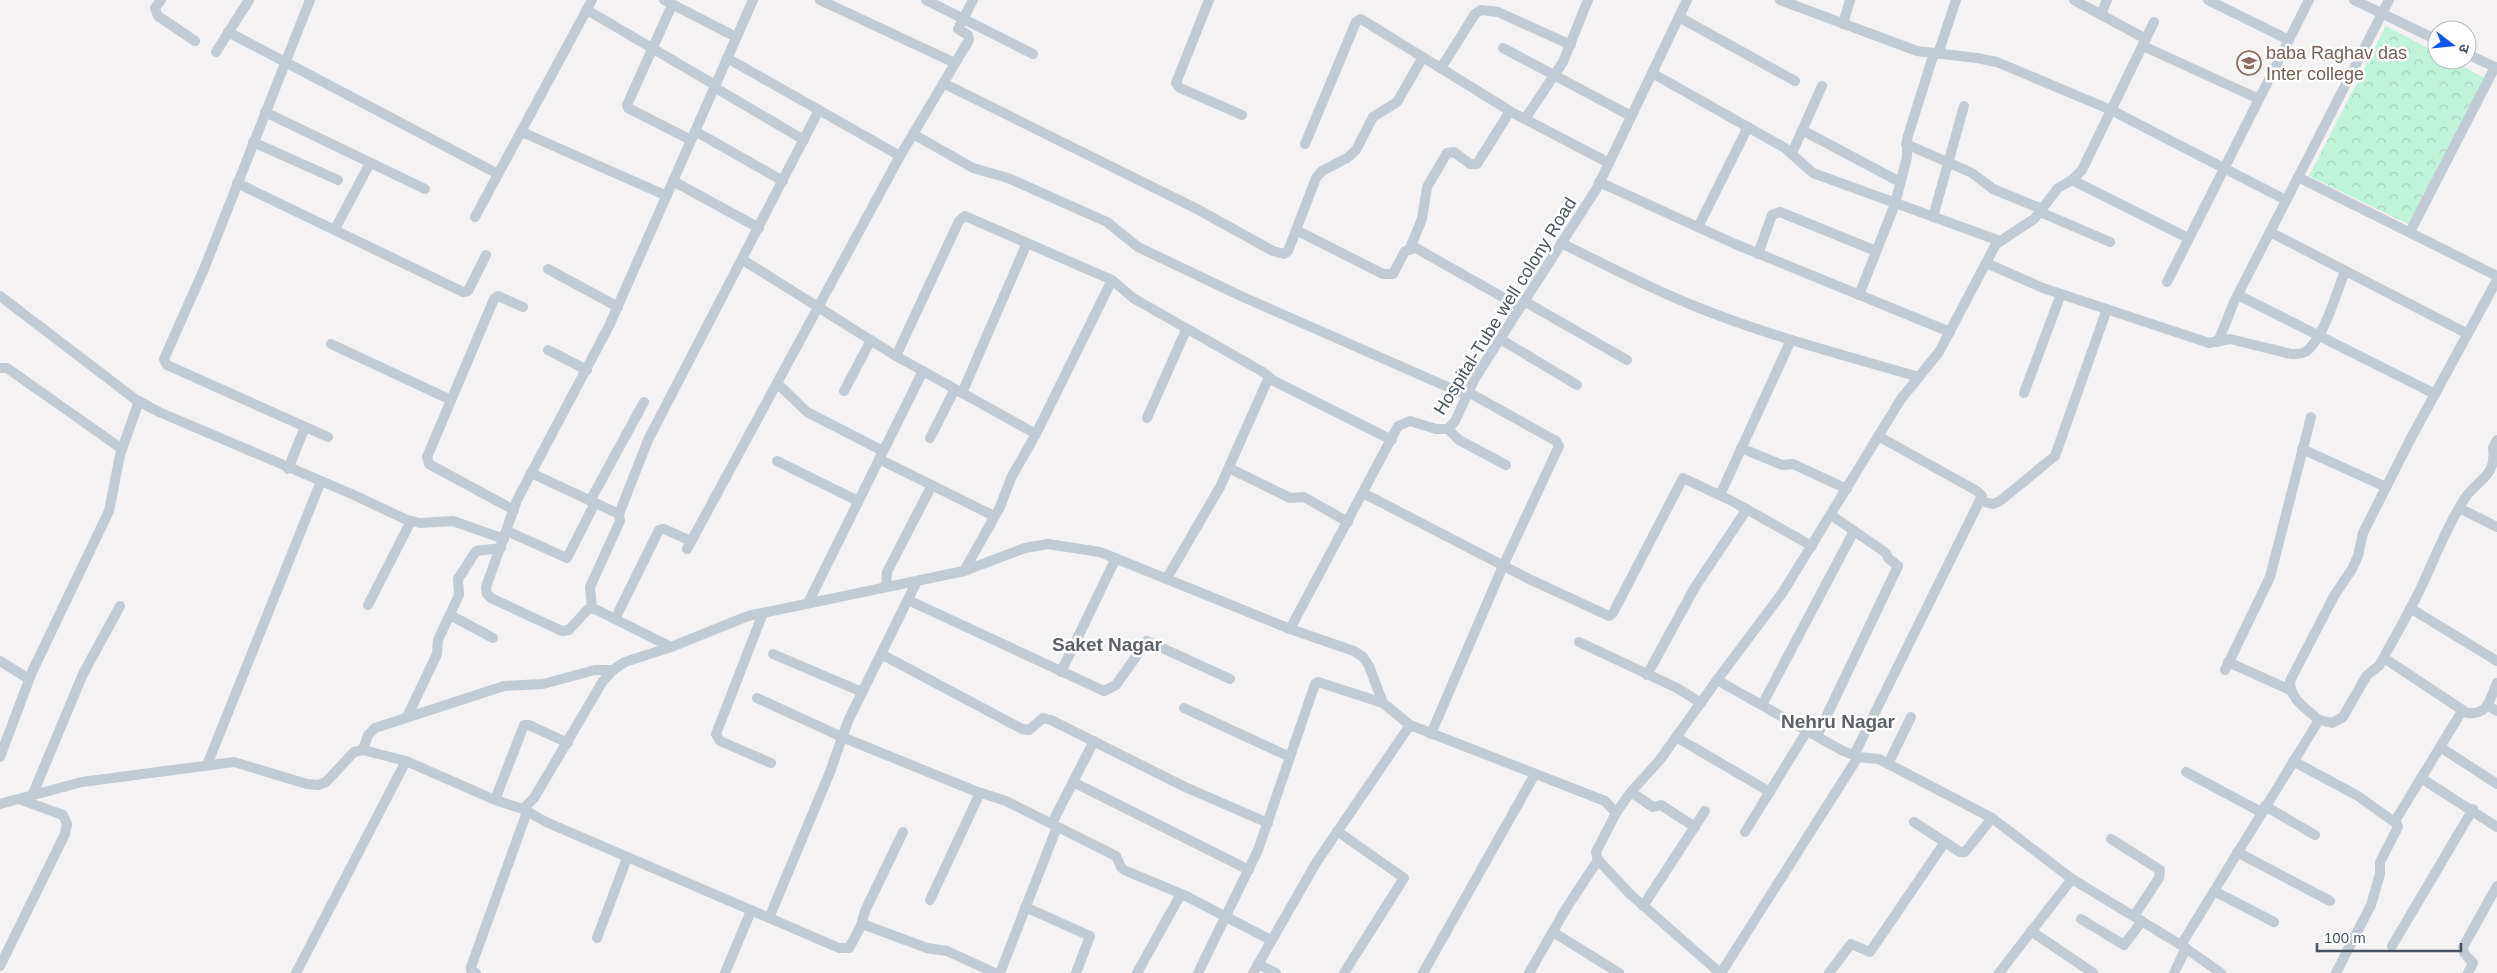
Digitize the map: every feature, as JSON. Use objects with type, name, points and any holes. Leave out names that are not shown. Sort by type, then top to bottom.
[{"type":"street","points":[[161,0],[155,8],[158,16],[195,41]]},
{"type":"street","points":[[216,52],[249,0]]},
{"type":"street","points":[[310,0],[165,362],[328,437]]},
{"type":"street","points":[[475,217],[592,0]]},
{"type":"street","points":[[671,648],[592,609],[588,609],[569,630],[562,632],[491,598],[486,587],[514,510],[531,473],[618,307],[753,0]]},
{"type":"street","points":[[820,0],[955,64]]},
{"type":"street","points":[[926,0],[1033,54]]},
{"type":"street","points":[[615,620],[659,530],[664,529],[689,545],[900,156],[969,40],[968,35],[958,29],[974,0]]},
{"type":"street","points":[[1209,0],[1176,83],[1180,88],[1242,115]]},
{"type":"street","points":[[1524,119],[1554,75],[1571,45],[1588,0]]},
{"type":"street","name":"Hospital-Tube well colony Road","points":[[1290,629],[1398,426],[1410,421],[1436,429],[1448,430],[1454,421],[1467,393],[1599,182],[1687,0]]},
{"type":"street","points":[[1843,24],[1850,0]]},
{"type":"street","points":[[1858,295],[1895,204],[1906,156],[1906,144],[1956,0]]},
{"type":"street","points":[[2074,0],[2101,14],[2144,42],[2259,100]]},
{"type":"street","points":[[2101,14],[2107,0]]},
{"type":"street","points":[[2208,0],[2289,40]]},
{"type":"street","points":[[2167,282],[2310,0]]},
{"type":"street","points":[[2354,0],[2427,35]]},
{"type":"street","points":[[2218,342],[2238,295],[2389,0]]},
{"type":"street","points":[[1783,1],[1910,49],[1997,62],[2112,110],[2286,200]]},
{"type":"street","points":[[736,37],[668,2],[652,49],[627,100],[628,108],[693,135],[783,180]]},
{"type":"street","points":[[587,10],[804,140]]},
{"type":"street","points":[[1441,68],[1475,14],[1481,10],[1498,12],[1571,45]]},
{"type":"street","points":[[1679,17],[1795,81]]},
{"type":"street","points":[[1305,144],[1358,20],[1361,19],[1510,111],[1608,163]]},
{"type":"street","points":[[1878,436],[1977,491],[1982,496],[1982,501],[1856,756],[1720,973],[1643,906],[1598,860],[1596,852],[1616,813],[1631,792],[1659,761],[1783,592],[1847,489],[1878,436],[1901,399],[1939,352],[1996,244],[2034,219],[2058,188],[2072,180],[2082,170],[2154,22]]},
{"type":"street","points":[[228,32],[498,174]]},
{"type":"street","points":[[1503,48],[1631,116]]},
{"type":"street","points":[[943,83],[1197,209],[1273,251],[1284,254],[1288,251],[1316,178],[1322,171],[1347,158],[1356,150],[1372,117],[1397,102],[1423,57]]},
{"type":"street","points":[[727,58],[900,156]]},
{"type":"street","points":[[2410,232],[2496,68],[2477,59]]},
{"type":"street","points":[[1652,73],[1792,153],[1804,168],[1813,173],[2000,241]]},
{"type":"street","points":[[1792,153],[1822,86]]},
{"type":"street","points":[[1932,217],[1964,106]]},
{"type":"street","points":[[592,609],[590,587],[620,521],[619,514],[648,440],[743,260],[819,110]]},
{"type":"street","points":[[1296,230],[1390,276],[1410,248],[1422,219],[1427,187],[1447,153],[1454,152],[1470,164],[1477,164],[1510,111]]},
{"type":"street","points":[[265,112],[425,189]]},
{"type":"street","points":[[1698,227],[1748,127]]},
{"type":"street","points":[[1802,130],[1900,182]]},
{"type":"street","points":[[522,132],[666,196]]},
{"type":"street","points":[[913,134],[973,168],[1008,178],[1107,222],[1138,247],[1234,293],[1467,393],[1556,441],[1558,446],[1503,566],[1431,734]]},
{"type":"street","points":[[253,142],[338,180]]},
{"type":"street","points":[[1906,144],[1972,173],[1993,189],[2110,242]]},
{"type":"street","points":[[335,229],[370,163]]},
{"type":"street","points":[[2298,177],[2497,276]]},
{"type":"street","points":[[2072,180],[2188,238]]},
{"type":"street","points":[[673,181],[759,228]]},
{"type":"street","points":[[1599,182],[1758,254],[1950,332]]},
{"type":"street","points":[[238,183],[464,292],[468,291],[486,255]]},
{"type":"street","points":[[1758,254],[1772,215],[1780,212],[1876,251]]},
{"type":"street","points":[[896,356],[959,221],[965,216],[1112,280],[1133,298],[1186,330],[1269,377],[1392,440]]},
{"type":"street","points":[[2270,232],[2468,334]]},
{"type":"street","points":[[930,438],[958,391],[1027,243]]},
{"type":"street","points":[[1562,243],[1692,305],[1791,340],[1920,377]]},
{"type":"street","points":[[1410,248],[1416,248],[1626,360]]},
{"type":"street","points":[[743,260],[896,356],[1036,434]]},
{"type":"street","points":[[1986,263],[2018,278],[2061,294],[2209,343],[2230,339],[2291,354],[2301,354],[2308,350],[2318,336],[2345,271]]},
{"type":"street","points":[[548,269],[618,307]]},
{"type":"street","points":[[964,571],[1000,507],[1011,478],[1036,434],[1112,280]]},
{"type":"street","points":[[2497,280],[2360,538],[2358,556],[2352,569],[2334,596],[2290,681],[2290,690],[2294,697],[2319,720],[2332,723],[2343,718],[2368,675],[2379,666],[2459,508],[2468,494],[2486,478],[2496,459],[2493,448],[2497,440]]},
{"type":"street","points":[[2024,393],[2061,294]]},
{"type":"street","points":[[2238,295],[2435,394]]},
{"type":"street","points":[[0,296],[139,401],[288,469],[321,481],[411,522],[453,521],[567,558],[644,402]]},
{"type":"street","points":[[514,510],[427,461],[494,299],[498,296],[524,307]]},
{"type":"street","points":[[1982,501],[1993,504],[2000,501],[2055,456],[2107,310]]},
{"type":"street","points":[[1147,418],[1186,330]]},
{"type":"street","points":[[1500,339],[1577,386]]},
{"type":"street","points":[[844,391],[871,340]]},
{"type":"street","points":[[1720,495],[1791,340]]},
{"type":"street","points":[[331,344],[451,400]]},
{"type":"street","points":[[548,350],[586,370]]},
{"type":"street","points":[[0,368],[6,368],[122,449]]},
{"type":"street","points":[[808,603],[923,371]]},
{"type":"street","points":[[1167,578],[1229,468],[1269,377]]},
{"type":"street","points":[[777,383],[807,412],[932,485],[994,516]]},
{"type":"street","points":[[0,757],[29,679],[109,511],[122,449],[139,401]]},
{"type":"street","points":[[2290,690],[2226,666],[2270,577],[2311,417]]},
{"type":"street","points":[[288,469],[305,427]]},
{"type":"street","points":[[1448,430],[1459,440],[1506,465]]},
{"type":"street","points":[[1742,448],[1782,465],[1793,464],[1847,489]]},
{"type":"street","points":[[2302,449],[2386,487]]},
{"type":"street","points":[[777,461],[858,501]]},
{"type":"street","points":[[1229,468],[1290,498],[1304,497],[1348,522]]},
{"type":"street","points":[[531,473],[619,514]]},
{"type":"street","points":[[1363,493],[1503,566],[1606,615],[1611,615],[1681,479],[1685,478],[1720,495],[1812,546]]},
{"type":"street","points":[[207,765],[321,481]]},
{"type":"street","points":[[886,587],[887,572],[932,485]]},
{"type":"street","points":[[2459,508],[2497,527]]},
{"type":"street","points":[[1647,675],[1695,587],[1731,530],[1747,509]]},
{"type":"street","points":[[1817,736],[1898,566],[1888,558],[1886,553],[1831,515]]},
{"type":"street","points":[[368,605],[411,522]]},
{"type":"street","points":[[1762,705],[1854,531]]},
{"type":"street","points":[[407,717],[437,654],[438,640],[459,595],[458,579],[474,553],[504,539]]},
{"type":"street","points":[[476,973],[471,970],[471,966],[525,810],[568,743],[603,681],[613,670],[625,662],[671,648],[748,616],[964,571],[1025,548],[1048,544],[1100,552],[1290,629],[1354,651],[1363,657],[1370,666],[1382,704]]},
{"type":"street","points":[[1062,672],[1116,558]]},
{"type":"street","points":[[769,918],[830,772],[842,736],[918,581]]},
{"type":"street","points":[[908,600],[1107,692],[1116,685],[1147,641],[1230,679]]},
{"type":"street","points":[[32,796],[82,674],[120,606]]},
{"type":"street","points":[[2410,608],[2497,661]]},
{"type":"street","points":[[763,613],[716,734],[720,741],[770,763]]},
{"type":"street","points":[[450,614],[493,638]]},
{"type":"street","points":[[1579,642],[1677,688],[1701,703]]},
{"type":"street","points":[[773,654],[862,692]]},
{"type":"street","points":[[881,654],[1022,729],[1032,729],[1043,718],[1046,718],[1185,787],[1268,823]]},
{"type":"street","points":[[2384,658],[2462,710],[2478,714],[2484,710],[2497,683]]},
{"type":"street","points":[[0,661],[29,679]]},
{"type":"street","points":[[363,750],[371,730],[407,717],[504,686],[543,684],[595,670],[613,670]]},
{"type":"street","points":[[1717,680],[1807,731],[1856,756],[1879,759],[1992,818],[2072,878],[2184,947],[2221,973]]},
{"type":"street","points":[[1198,973],[1249,870],[1268,823],[1316,682],[1382,704],[1410,725],[1605,801],[1616,813]]},
{"type":"street","points":[[757,698],[842,736],[980,793],[1006,801],[1116,856],[1124,870],[1181,894],[1271,940]]},
{"type":"street","points":[[2487,705],[2497,711]]},
{"type":"street","points":[[1184,708],[1290,757]]},
{"type":"street","points":[[2395,820],[2462,710]]},
{"type":"street","points":[[1888,764],[1911,717]]},
{"type":"street","points":[[2174,973],[2184,947],[2214,891],[2319,720]]},
{"type":"street","points":[[495,800],[524,725],[529,725],[568,743]]},
{"type":"street","points":[[1276,973],[1255,968],[1316,863],[1410,725]]},
{"type":"street","points":[[1745,832],[1807,731]]},
{"type":"street","points":[[1676,737],[1770,792]]},
{"type":"street","points":[[1000,973],[1054,825],[1094,741]]},
{"type":"street","points":[[2440,747],[2497,784]]},
{"type":"street","points":[[0,804],[82,782],[234,762],[307,784],[318,785],[326,782],[354,752],[363,750],[406,761],[495,800],[525,810],[627,858],[845,949],[848,948],[862,926],[865,911],[903,832]]},
{"type":"street","points":[[300,972],[406,761]]},
{"type":"street","points":[[2293,761],[2358,796],[2395,820],[2398,827],[2380,862],[2380,874],[2371,905],[2336,973]]},
{"type":"street","points":[[2186,772],[2315,835]]},
{"type":"street","points":[[1423,973],[1535,774]]},
{"type":"street","points":[[2421,778],[2473,809],[2497,827]]},
{"type":"street","points":[[1073,782],[1249,870]]},
{"type":"street","points":[[1631,792],[1653,807],[1661,805],[1695,827]]},
{"type":"street","points":[[930,900],[980,793]]},
{"type":"street","points":[[0,966],[65,834],[67,824],[63,815],[19,799]]},
{"type":"street","points":[[2392,946],[2473,809]]},
{"type":"street","points":[[1643,906],[1706,811]]},
{"type":"street","points":[[1914,822],[1960,852],[1965,852],[1992,818]]},
{"type":"street","points":[[1337,831],[1404,878],[1344,973]]},
{"type":"street","points":[[2081,919],[2124,945],[2159,878],[2160,870],[2111,839]]},
{"type":"street","points":[[1829,973],[1851,944],[1870,952],[1945,842]]},
{"type":"street","points":[[2238,852],[2330,901]]},
{"type":"street","points":[[597,938],[627,858]]},
{"type":"street","points":[[1529,973],[1598,860]]},
{"type":"street","points":[[1999,973],[2072,878]]},
{"type":"street","points":[[2468,973],[2473,963],[2464,954],[2463,947],[2497,886]]},
{"type":"street","points":[[2214,891],[2274,922]]},
{"type":"street","points":[[1137,973],[1181,894]]},
{"type":"street","points":[[1025,907],[1090,936],[1076,973]]},
{"type":"street","points":[[725,973],[751,911]]},
{"type":"street","points":[[862,926],[870,926],[927,948],[947,951],[995,973]]},
{"type":"street","points":[[2031,931],[2093,973]]},
{"type":"street","points":[[1553,932],[1619,973]]},
{"type":"green space","points":[[2386,26],[2427,48],[2427,70],[2469,70],[2486,79],[2412,226],[2309,176]]},
{"type":"place","name":"baba Raghav das Inter college","points":[[2249,63]]},
{"type":"district","name":"Saket Nagar","points":[[1107,644]]},
{"type":"district","name":"Nehru Nagar","points":[[1838,721]]}]
